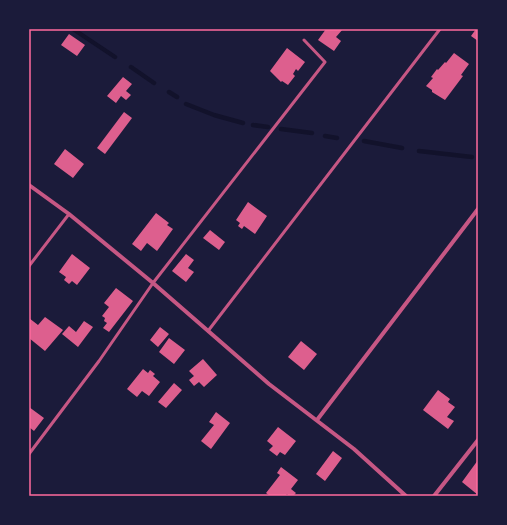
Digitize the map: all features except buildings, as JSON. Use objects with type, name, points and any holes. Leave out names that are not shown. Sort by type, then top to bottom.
[{"type":"street","points":[[29,185],[69,214],[153,283],[269,384],[354,449],[406,496]]},
{"type":"street","points":[[317,420],[478,209]]},
{"type":"street","points":[[434,496],[478,440]]},
{"type":"lane","points":[[208,331],[440,29]]},
{"type":"lane","points":[[29,454],[99,361],[153,283],[325,62],[304,40]]},
{"type":"lane","points":[[29,266],[69,214]]},
{"type":"waterway","points":[[73,29],[115,57]]},
{"type":"waterway","points":[[131,67],[154,83]]},
{"type":"waterway","points":[[169,92],[177,97]]},
{"type":"waterway","points":[[186,104],[214,115],[243,123]]},
{"type":"waterway","points":[[253,125],[268,127]]},
{"type":"waterway","points":[[281,129],[312,133]]},
{"type":"waterway","points":[[325,136],[337,138]]},
{"type":"waterway","points":[[364,141],[402,148]]},
{"type":"waterway","points":[[419,151],[472,157]]}]
